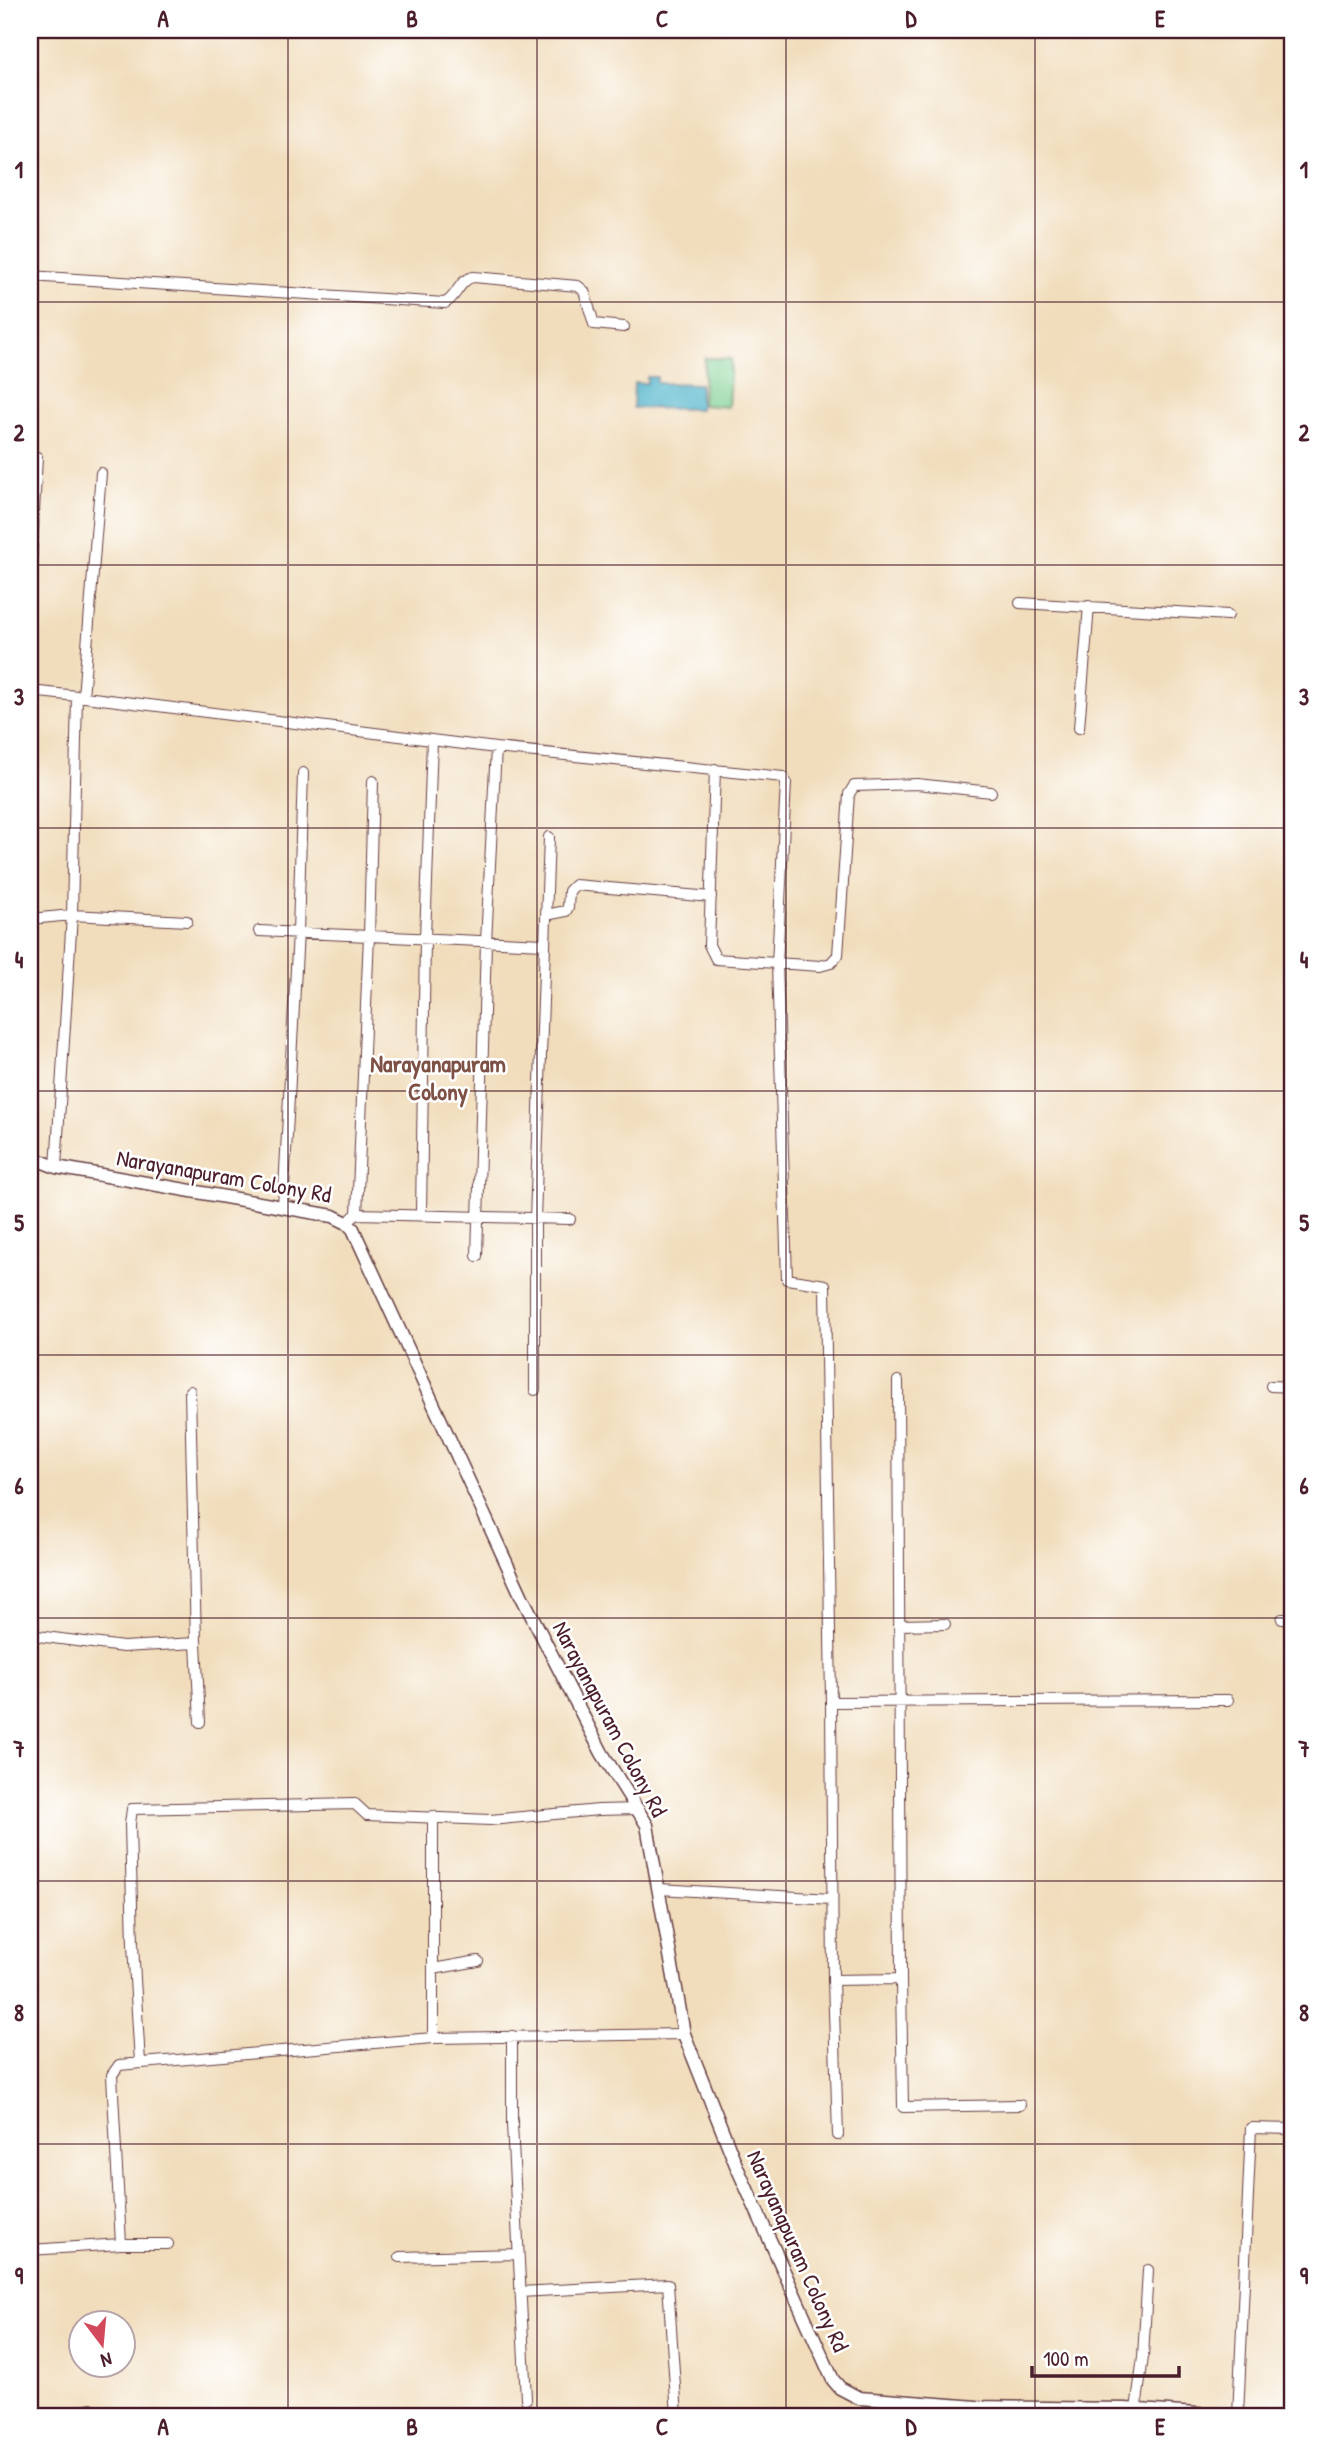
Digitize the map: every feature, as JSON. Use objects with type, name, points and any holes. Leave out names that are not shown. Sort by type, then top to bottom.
[{"type":"street","points":[[30,276],[445,303],[464,281],[470,278],[578,286],[584,290],[594,324],[624,327]]},
{"type":"street","points":[[30,584],[37,457]]},
{"type":"street","points":[[56,1167],[72,915],[80,697],[101,473]]},
{"type":"street","points":[[1020,603],[1228,615]]},
{"type":"street","points":[[1079,728],[1088,606]]},
{"type":"street","points":[[30,691],[496,748],[781,776],[785,780],[776,964],[787,1279],[825,1285],[833,1980],[838,2135]]},
{"type":"street","points":[[421,1215],[425,938],[432,740]]},
{"type":"street","points":[[477,1256],[486,942],[496,748]]},
{"type":"street","points":[[715,769],[709,945],[716,959],[820,966],[831,963],[838,956],[849,794],[854,786],[917,784],[991,792]]},
{"type":"street","points":[[283,1207],[298,932],[303,774]]},
{"type":"street","points":[[373,781],[369,936],[351,1218],[421,1215],[570,1219]]},
{"type":"street","points":[[535,1390],[535,1219],[549,837]]},
{"type":"street","points":[[546,915],[566,911],[570,888],[575,885],[711,897]]},
{"type":"street","points":[[30,919],[72,915],[187,921]]},
{"type":"street","points":[[259,931],[544,944]]},
{"type":"street","name":"Narayanapuram Colony Rd","points":[[30,1157],[56,1167],[351,1218],[353,1229],[522,1597],[602,1752],[647,1825],[684,2034],[742,2178],[833,2380],[840,2388],[859,2398],[951,2405],[1224,2416]]},
{"type":"street","points":[[898,1381],[903,2107],[1020,2105]]},
{"type":"street","points":[[1271,1387],[1293,1387]]},
{"type":"street","points":[[190,1391],[200,1722]]},
{"type":"street","points":[[1282,1619],[1293,1619]]},
{"type":"street","points":[[899,1625],[945,1624]]},
{"type":"street","points":[[30,1635],[123,1647],[196,1643]]},
{"type":"street","points":[[831,1702],[1228,1700]]},
{"type":"street","points":[[140,2063],[133,1945],[131,1810],[134,1808],[355,1804],[367,1815],[491,1820],[599,1810],[639,1810]]},
{"type":"street","points":[[433,1816],[433,2038]]},
{"type":"street","points":[[659,1889],[832,1899]]},
{"type":"street","points":[[433,1969],[478,1961]]},
{"type":"street","points":[[833,1980],[901,1979]]},
{"type":"street","points":[[121,2244],[112,2075],[119,2065],[433,2038],[684,2034]]},
{"type":"street","points":[[512,2036],[517,2254],[526,2399]]},
{"type":"street","points":[[1238,2416],[1251,2128],[1293,2129]]},
{"type":"street","points":[[30,2250],[167,2244]]},
{"type":"street","points":[[400,2257],[517,2254]]},
{"type":"street","points":[[1137,2412],[1148,2270]]},
{"type":"street","points":[[520,2292],[668,2284],[677,2416]]},
{"type":"street","points":[[58,2416],[91,2408],[92,2416]]},
{"type":"green space","points":[[705,358],[731,359],[728,407],[702,405]]},
{"type":"water","points":[[647,377],[657,377],[657,383],[700,384],[700,409],[633,408],[634,383],[647,383]]},
{"type":"district","name":"Narayanapuram Colony","points":[[438,1078]]}]
